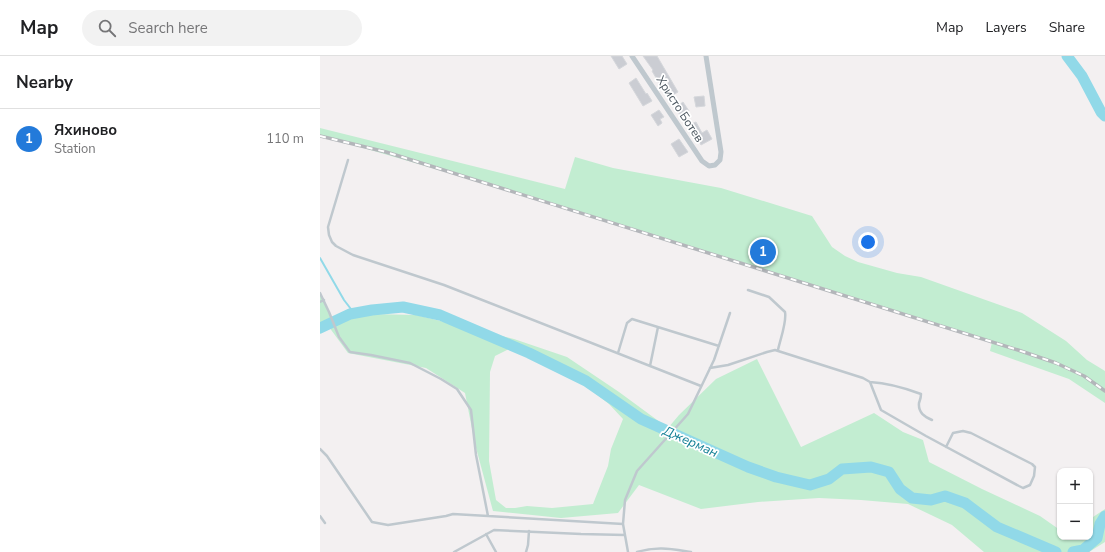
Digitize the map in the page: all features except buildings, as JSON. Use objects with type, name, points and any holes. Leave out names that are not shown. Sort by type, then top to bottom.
[{"type":"street","name":"Христо Ботев","points":[[632,56],[702,161],[709,166],[715,165],[720,160],[721,152],[706,56]]},
{"type":"lane","points":[[348,160],[328,227],[329,235],[336,246],[353,255],[444,285],[701,386]]},
{"type":"lane","points":[[748,290],[769,297],[785,312],[785,322],[778,350]]},
{"type":"lane","points":[[320,293],[339,337],[350,352],[410,363],[457,389],[471,410],[476,455],[488,516]]},
{"type":"lane","points":[[320,302],[324,300]]},
{"type":"lane","points":[[628,552],[623,524],[625,500],[637,471],[688,414],[710,368],[730,313]]},
{"type":"lane","points":[[618,353],[627,323],[632,319],[719,346]]},
{"type":"lane","points":[[650,366],[658,327]]},
{"type":"lane","points":[[710,368],[728,365],[767,352],[778,350],[863,378],[870,382],[907,389],[921,394],[919,409],[921,413],[932,420]]},
{"type":"lane","points":[[870,382],[881,410],[946,447],[1023,488],[1030,485],[1034,476],[1035,467],[1032,464],[971,433],[963,431],[953,433],[946,447]]},
{"type":"lane","points":[[320,449],[327,456],[372,522],[388,525],[453,514],[623,524]]},
{"type":"lane","points":[[320,516],[325,523]]},
{"type":"lane","points":[[454,552],[494,530],[625,535]]},
{"type":"lane","points":[[526,552],[529,531]]},
{"type":"lane","points":[[486,534],[496,552]]},
{"type":"lane","points":[[655,552],[661,548]]},
{"type":"lane","points":[[637,552],[661,548],[691,552]]},
{"type":"green space","points":[[320,128],[565,189],[575,157],[613,168],[721,188],[812,216],[832,247],[845,256],[858,262],[897,273],[921,277],[1022,313],[1066,341],[1087,360],[1105,371],[1105,403],[1069,379],[990,351],[992,342],[521,194],[320,136]]},
{"type":"green space","points":[[320,293],[332,318],[370,314],[416,315],[514,339],[567,357],[619,392],[668,428],[679,415],[716,379],[757,359],[801,447],[874,413],[903,432],[923,440],[929,462],[1040,516],[1057,528],[1057,540],[1093,540],[1093,517],[1105,509],[1105,542],[1089,552],[984,552],[952,525],[908,504],[819,498],[758,502],[701,509],[639,485],[618,513],[561,518],[493,511],[475,444],[465,393],[426,368],[348,353],[329,327],[320,334]],"holes":[[[513,347],[579,381],[609,404],[623,419],[611,449],[608,466],[593,504],[552,508],[527,506],[506,508],[496,500],[489,461],[490,372],[495,356]]]},
{"type":"waterway","points":[[1067,56],[1082,76],[1101,112],[1105,116]]},
{"type":"waterway","points":[[320,258],[344,300],[354,313]]},
{"type":"waterway","name":"Джерман","points":[[320,328],[350,314],[372,310],[403,307],[440,315],[529,353],[586,381],[641,419],[748,467],[776,477],[810,485],[829,479],[842,469],[871,467],[889,472],[900,489],[912,498],[931,500],[945,496],[965,503],[997,527],[1056,552]]},
{"type":"waterway","name":"Джерман","points":[[1073,552],[1083,550],[1097,538],[1100,524],[1105,516]]},
{"type":"railway","points":[[320,136],[386,152],[1018,350],[1056,363],[1084,376],[1105,391]]},
{"type":"place","name":"Яхиново","points":[[763,252]]}]
